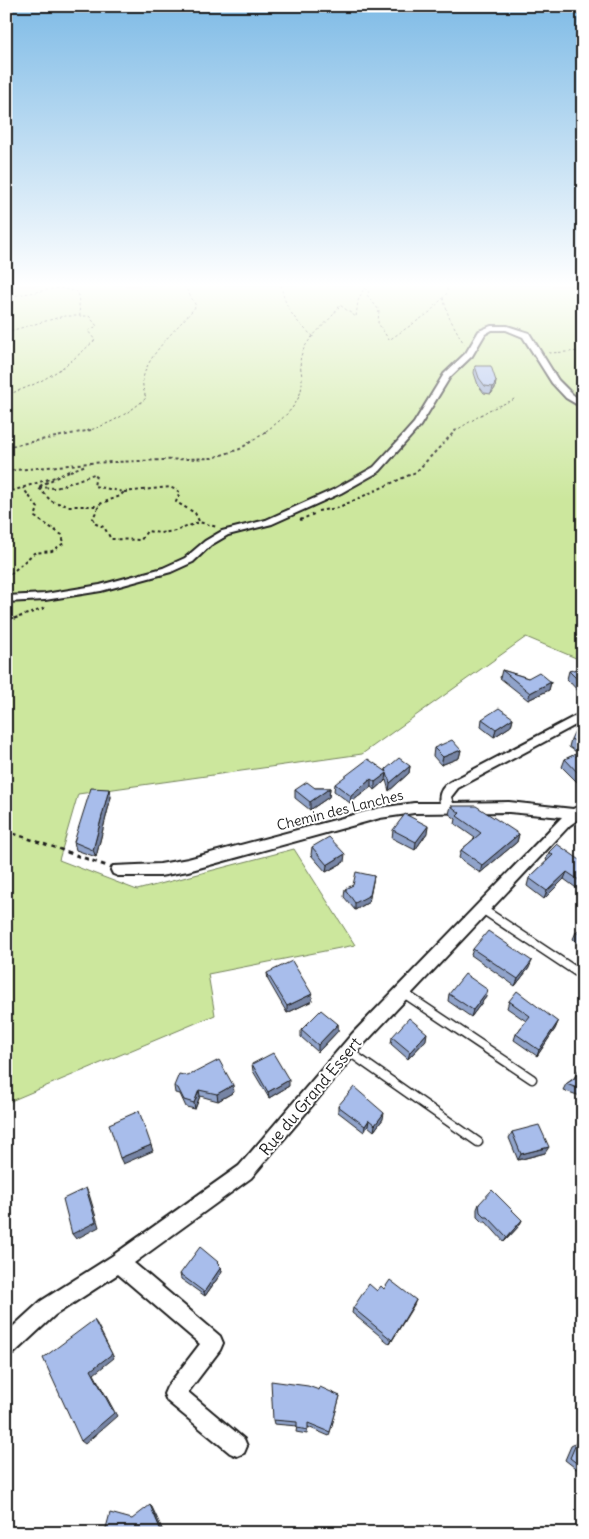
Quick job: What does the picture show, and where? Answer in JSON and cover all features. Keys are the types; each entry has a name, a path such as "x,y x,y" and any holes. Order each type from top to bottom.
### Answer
{"street":[{"path":"6,599 51,596 101,588 167,570 189,560 208,543 225,533 269,522 338,492 377,469 417,424 447,376 466,357"},
{"path":"540,357 555,381 569,396 583,406"},
{"path":"448,807 445,797 448,790 454,785 583,716"},
{"name":"Chemin des Lanches","path":"118,870 160,870 188,865 380,813 414,808 509,808 578,812"},
{"name":"Rue du Grand Essert","path":"6,1347 48,1308 119,1263 245,1172 348,1051 402,992 480,908 578,812"},
{"path":"119,1263 213,1343 174,1394 237,1446"}],"lane":[{"path":"480,908 583,976"},
{"path":"402,992 532,1079"},
{"path":"348,1051 478,1142"}],"path":[{"path":"6,395 34,386 77,357"},
{"path":"6,447 86,433 133,412 146,398 143,387 144,376 156,357"},
{"path":"6,471 89,464 212,458 240,450 282,420 296,402 302,380 299,368 301,357"},
{"path":"6,492 23,488 89,464"},
{"path":"38,487 70,471"},
{"path":"38,487 56,488 94,474 96,475 94,486 101,486 112,491 124,492 170,487 180,492 176,502 195,513 199,522"},
{"path":"38,487 51,501 68,506 99,506 124,492"},
{"path":"6,578 34,553 52,551 64,544 62,535 35,517 38,508 23,488"},
{"path":"99,506 93,518 96,524 104,527 111,539 141,540 147,531 160,533 176,531 199,522 219,528 225,533"},
{"path":"6,621 50,606 51,596"},
{"path":"6,831 118,870"}],"green space":[{"path":"6,357 583,357 583,661 526,637 362,754 78,794 59,860 137,890 294,849 355,945 208,974 215,1015 6,1103"}],"building":[{"path":"475,366 491,366 496,381 493,387 485,386 479,378"},
{"path":"583,669 582,684 569,671"},
{"path":"502,670 528,678 539,672 551,682 530,693"},
{"path":"499,708 513,718 496,729 482,719"},
{"path":"581,718 583,720 583,740 581,744 571,739"},
{"path":"452,740 461,750 443,757 434,748"},
{"path":"580,752 583,755 583,773 579,774 565,759"},
{"path":"399,758 410,766 390,783 387,773 375,782 371,779 351,796 335,784 368,759 387,772 386,769"},
{"path":"307,782 315,788 330,788 310,802 295,790"},
{"path":"91,788 109,789 93,850 74,842"},
{"path":"451,806 476,806 519,834 482,865 461,850 481,833 457,816 460,813"},
{"path":"405,814 428,826 416,842 393,830"},
{"path":"329,837 345,854 327,865 312,847"},
{"path":"557,844 583,862 583,881 567,872 547,891 529,878 553,855 549,852"},
{"path":"356,872 374,876 370,895 355,903 345,889 353,885"},
{"path":"583,925 583,937 576,932"},
{"path":"488,931 532,961 518,979 473,949"},
{"path":"292,961 312,994 287,1006 267,973"},
{"path":"465,974 488,990 473,1010 449,994"},
{"path":"517,991 558,1022 539,1050 516,1034 530,1016 509,1001"},
{"path":"321,1010 338,1024 318,1045 301,1030"},
{"path":"409,1018 427,1033 410,1052 392,1037"},
{"path":"273,1053 289,1080 268,1092 252,1064"},
{"path":"219,1060 233,1085 217,1094 199,1090 194,1103 184,1100 178,1088 174,1086 179,1074 188,1076"},
{"path":"579,1069 583,1070 583,1090 566,1084 575,1078"},
{"path":"354,1087 384,1113 375,1125 369,1120 365,1126 338,1106"},
{"path":"139,1111 151,1145 120,1158 109,1124"},
{"path":"539,1125 549,1147 521,1154 512,1132"},
{"path":"86,1188 96,1222 72,1234 63,1199"},
{"path":"492,1190 522,1220 507,1237 488,1217 485,1217 480,1212 479,1204"},
{"path":"200,1247 218,1262 221,1267 204,1292 180,1274"},
{"path":"390,1280 416,1300 392,1340 353,1308 369,1284 377,1291 381,1286 384,1289"},
{"path":"94,1320 112,1354 91,1370 114,1413 81,1441 43,1358"},
{"path":"271,1381 308,1386 319,1390 320,1387 340,1396 330,1432 308,1423 308,1430 297,1428 297,1422 273,1420"},
{"path":"583,1434 583,1468 570,1458"},
{"path":"150,1505 162,1533 101,1533 106,1528 110,1513 132,1519"}]}
